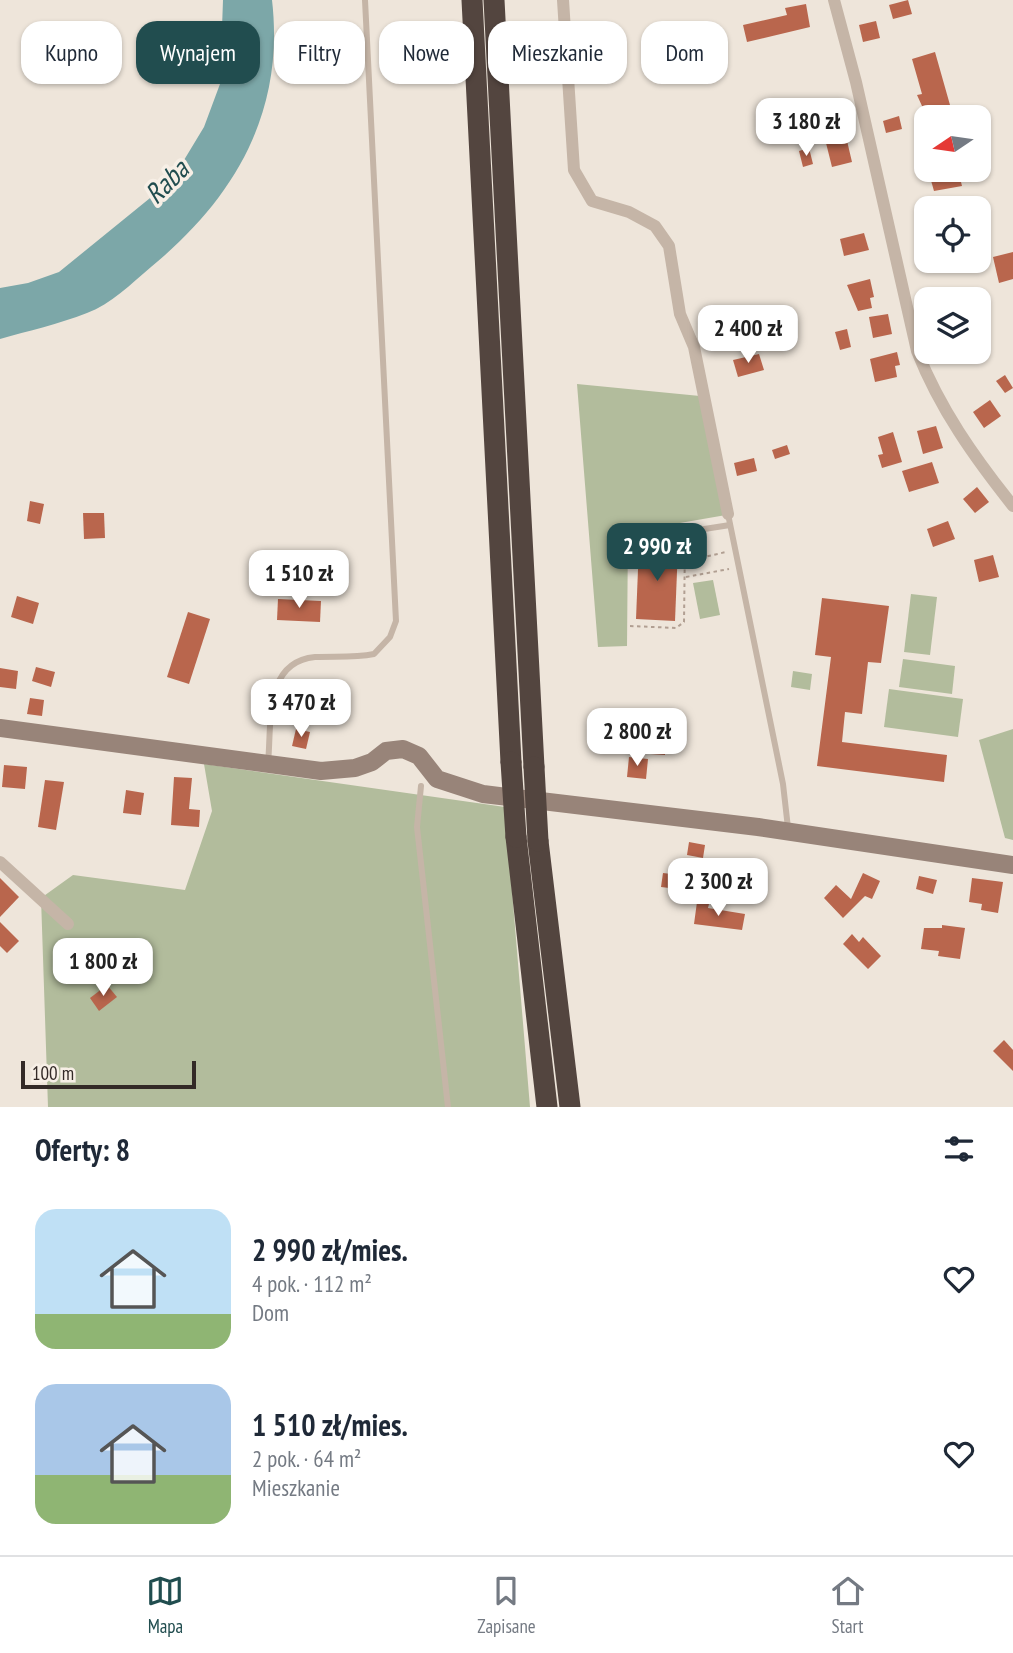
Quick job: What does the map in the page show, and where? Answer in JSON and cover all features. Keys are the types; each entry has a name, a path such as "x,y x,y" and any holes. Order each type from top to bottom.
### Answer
{"highway":[{"path":"472,0 516,837 547,1107"},
{"path":"494,0 538,841 570,1107"}],"main road":[{"path":"0,728 321,771 355,768 372,762 386,751 403,749 419,755 437,779 483,794 788,832 1013,865"}],"street":[{"path":"563,0 574,170 592,201 629,212 655,226 669,246 680,314 694,347 729,519"},
{"path":"834,0 856,82 917,351 930,384 960,438 1013,506"},
{"path":"0,862 68,924"}],"lane":[{"path":"268,764 273,698 277,680 289,664 313,657 374,654 390,637 396,621 365,0"},
{"path":"653,537 684,532 729,519 783,784 788,832"},
{"path":"421,786 417,827 448,1107"}],"path":[{"path":"630,626 676,628 684,622 684,532"},
{"path":"686,561 735,551"},
{"path":"685,578 738,567"}],"green space":[{"path":"577,384 700,396 726,515 628,532 627,646 598,647"},
{"path":"713,580 720,615 700,619 693,583"},
{"path":"911,594 937,597 930,655 904,652"},
{"path":"903,659 955,666 952,694 899,687"},
{"path":"793,671 812,674 810,690 791,687"},
{"path":"889,689 963,699 958,737 884,727"},
{"path":"1013,729 1013,840 1005,838 979,740"},
{"path":"204,764 505,807 530,1107 48,1107 41,898 73,875 185,890 212,811"}],"water":[{"path":"223,0 272,0 274,41 262,116 248,150 230,182 181,240 113,299 76,317 0,339 0,288 28,283 59,272 155,194 178,170 204,127 220,84 260,84 260,21 222,21"}],"building":[{"path":"908,0 912,14 893,19 889,5"},
{"path":"806,4 810,27 747,42 743,25 787,15 785,8"},
{"path":"876,21 880,38 863,42 859,25"},
{"path":"935,52 950,105 922,105 917,95 922,94 912,59"},
{"path":"780,100 782,106 786,105 791,124 767,132 759,107"},
{"path":"845,106 850,127 844,128 852,162 832,167 823,131 798,138 793,119"},
{"path":"899,116 902,129 886,133 883,121"},
{"path":"809,148 813,164 803,167 799,151"},
{"path":"931,182 961,182 962,186 934,191"},
{"path":"864,233 869,250 844,256 840,239"},
{"path":"1013,252 1013,279 999,283 993,257"},
{"path":"870,279 874,297 870,298 872,308 858,311 847,285"},
{"path":"888,314 892,334 873,338 869,317"},
{"path":"847,329 851,347 840,350 835,332"},
{"path":"897,352 900,365 895,366 897,377 875,382 870,359"},
{"path":"759,354 764,370 738,377 733,360"},
{"path":"1005,375 1013,388 1005,393 996,381"},
{"path":"990,400 1001,416 984,428 973,412"},
{"path":"936,426 943,448 923,454 917,431"},
{"path":"893,432 902,462 882,468 878,455 883,454 878,437"},
{"path":"787,445 790,454 775,459 772,450"},
{"path":"754,458 757,471 737,476 734,463"},
{"path":"932,462 939,483 909,492 902,471"},
{"path":"977,487 989,502 975,513 963,499"},
{"path":"30,501 44,504 40,524 27,521"},
{"path":"83,513 104,513 105,538 84,539"},
{"path":"948,521 955,539 933,547 927,529"},
{"path":"639,545 678,547 675,621 636,619"},
{"path":"993,555 999,577 979,582 974,560"},
{"path":"17,596 39,603 33,624 11,617"},
{"path":"822,598 889,606 881,663 868,662 862,714 845,712 842,742 947,755 944,782 817,766 831,657 815,655"},
{"path":"278,599 321,601 320,622 277,620"},
{"path":"188,612 210,619 189,684 167,677"},
{"path":"36,667 55,672 51,687 32,681"},
{"path":"0,668 18,671 16,689 0,687"},
{"path":"30,698 44,700 42,716 27,714"},
{"path":"315,702 334,702 334,721 315,721"},
{"path":"296,729 310,732 306,749 292,746"},
{"path":"650,734 665,734 665,755 650,754"},
{"path":"629,757 648,759 646,779 627,777"},
{"path":"4,765 27,767 25,789 2,787"},
{"path":"174,777 192,778 189,809 200,810 199,827 171,825"},
{"path":"45,780 64,782 56,830 38,827"},
{"path":"126,790 144,793 141,815 123,813"},
{"path":"689,842 705,845 703,858 687,855"},
{"path":"663,873 696,877 694,891 661,887"},
{"path":"863,873 880,881 872,899 865,896 843,918 824,898 836,885 851,899"},
{"path":"919,876 937,880 933,894 916,889"},
{"path":"0,878 19,897 0,917"},
{"path":"972,878 1003,882 998,913 981,910 982,904 969,902"},
{"path":"697,902 709,904 708,908 745,914 742,930 694,924"},
{"path":"0,922 19,941 7,953 0,946"},
{"path":"942,925 965,928 960,959 938,956 939,951 921,949 924,928 942,928"},
{"path":"852,934 859,942 863,937 881,956 868,969 843,944"},
{"path":"107,985 117,997 99,1011 90,998"},
{"path":"1004,1040 1013,1050 1013,1071 993,1051"}],"water label":[{"name":"Raba","path":"166,181"}]}
